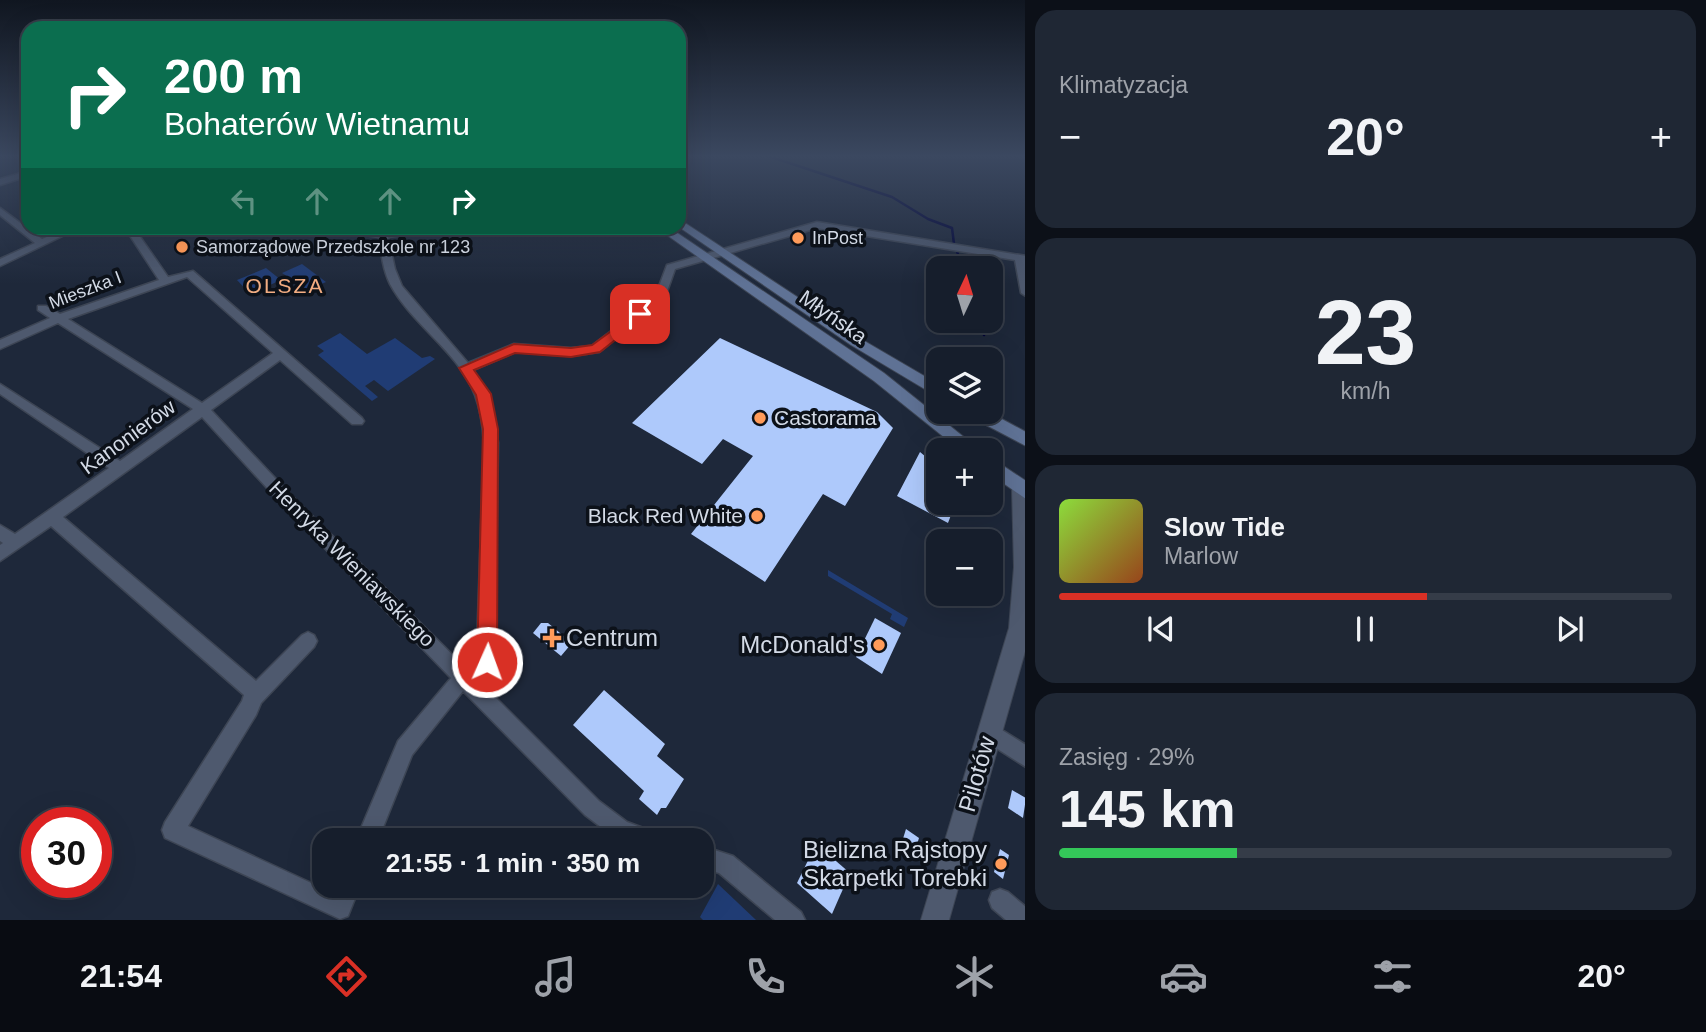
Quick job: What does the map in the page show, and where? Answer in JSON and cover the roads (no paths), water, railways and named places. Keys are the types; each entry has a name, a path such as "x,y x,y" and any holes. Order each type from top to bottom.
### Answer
{"main road":[{"name":"Młyńska","path":"686,227 926,383"},
{"name":"Młyńska","path":"673,235 878,377 957,438"},
{"path":"997,424 1025,440"},
{"path":"1003,472 1024,485"}],"street":[{"path":"1,214 21,228"},
{"path":"466,368 514,348 571,352 595,349 660,298 671,267 817,225 1023,258 1025,293"},
{"path":"30,235 41,243"},
{"path":"0,263 59,235"},
{"path":"135,235 164,279"},
{"path":"383,235 395,285 466,368 484,394 491,429 485,700"},
{"name":"Mieszka I","path":"0,345 60,318 185,272 193,275 280,354"},
{"name":"Henryka Wieniawskiego","path":"42,308 202,409 485,700 601,816 617,828"},
{"path":"280,354 357,421"},
{"name":"Kanonierów","path":"0,554 280,354"},
{"path":"0,388 120,468"},
{"name":"Pilotów","path":"935,920 989,732 1023,627 1024,485"},
{"path":"52,517 248,684 254,696"},
{"path":"0,532 15,543"},
{"path":"307,641 254,696 173,830 312,895"},
{"path":"372,828 405,748 418,728 463,677"},
{"path":"989,732 1025,757"},
{"path":"714,861 725,864 793,920"},
{"path":"319,898 340,908 344,898"},
{"path":"1000,900 1023,920"}],"waterway":[{"path":"894,198 928,219 952,228 954,244"},
{"path":"957,251 958,256"}],"place":[{"name":"InPost","path":"798,238"},
{"name":"Samorządowe Przedszkole nr 123","path":"182,247"},
{"name":"Castorama","path":"760,418"},
{"name":"Black Red White","path":"757,516"},
{"name":"Centrum","path":"552,638"},
{"name":"McDonald's","path":"879,645"},
{"name":"Bielizna Rajstopy Skarpetki Torebki","path":"1001,864"}],"district":[{"name":"OLSZA","path":"285,286"}]}
